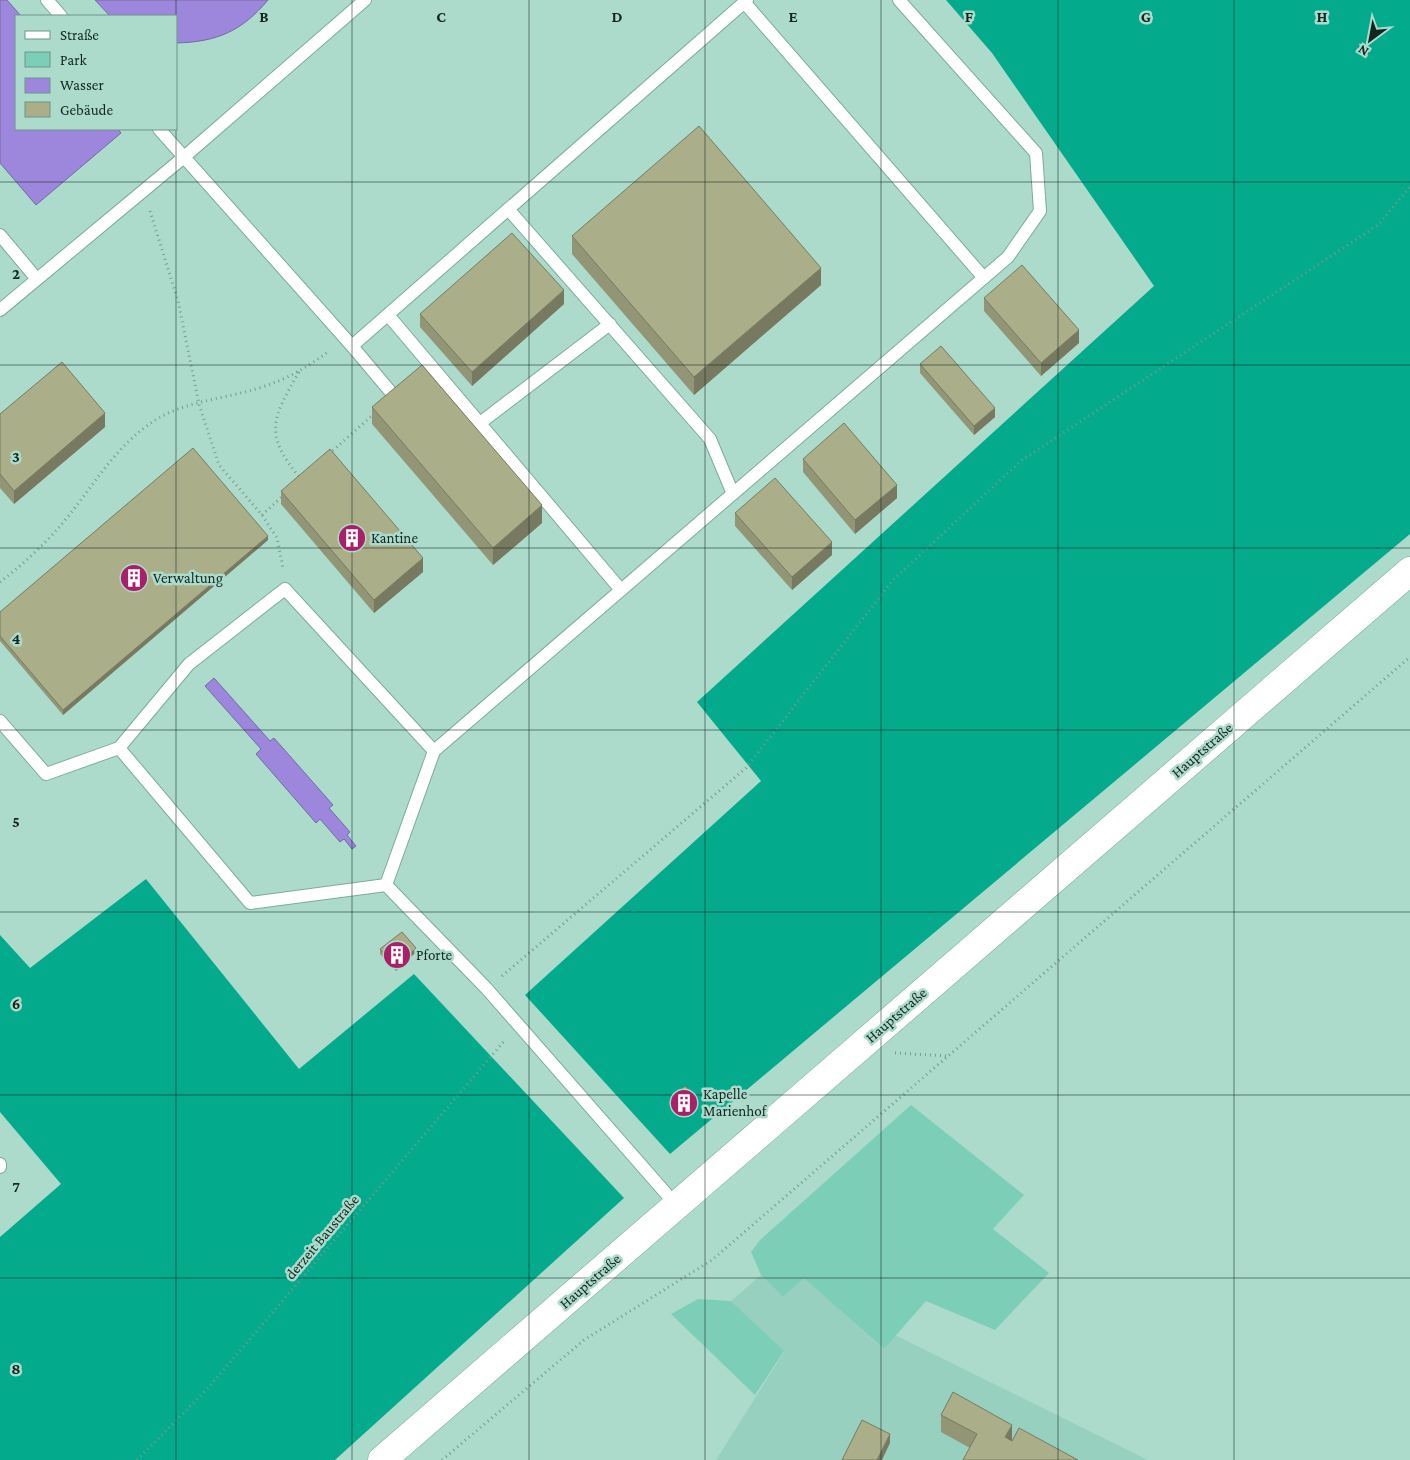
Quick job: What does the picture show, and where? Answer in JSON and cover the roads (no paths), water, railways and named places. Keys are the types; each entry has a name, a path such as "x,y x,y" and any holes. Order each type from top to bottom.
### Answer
{"main road":[{"name":"Hauptstraße","path":"382,1460 1410,571"}],"lane":[{"path":"47,0 60,15"},
{"path":"0,310 36,278 184,158 365,0"},
{"path":"386,885 434,751 1008,258 1040,211 1036,153 899,0"},
{"path":"348,342 388,315 745,1 984,278"},
{"path":"160,130 389,390"},
{"path":"508,209 710,439 733,494"},
{"path":"0,235 36,278"},
{"path":"388,315 621,590"},
{"path":"480,423 610,324"},
{"path":"0,721 46,774 118,748 189,664 285,589 434,751"},
{"path":"118,748 250,903 386,885"},
{"path":"386,885 487,989 677,1206"}],"water":[{"path":"0,0 7,0 20,15 15,15 15,130 119,130 121,133 36,205 0,163"},
{"path":"95,0 268,0 248,20 228,33 191,42 178,43 178,15 109,15"},
{"path":"214,678 270,741 274,738 333,805 329,808 350,832 347,835 356,846 352,849 344,839 340,842 320,819 316,823 256,754 261,749 205,686"}],"place":[{"name":"Kantine","path":"352,538"},
{"name":"Verwaltung","path":"134,578"},
{"name":"Pforte","path":"397,955"},
{"name":"Kapelle Marienhof","path":"684,1103"}]}
